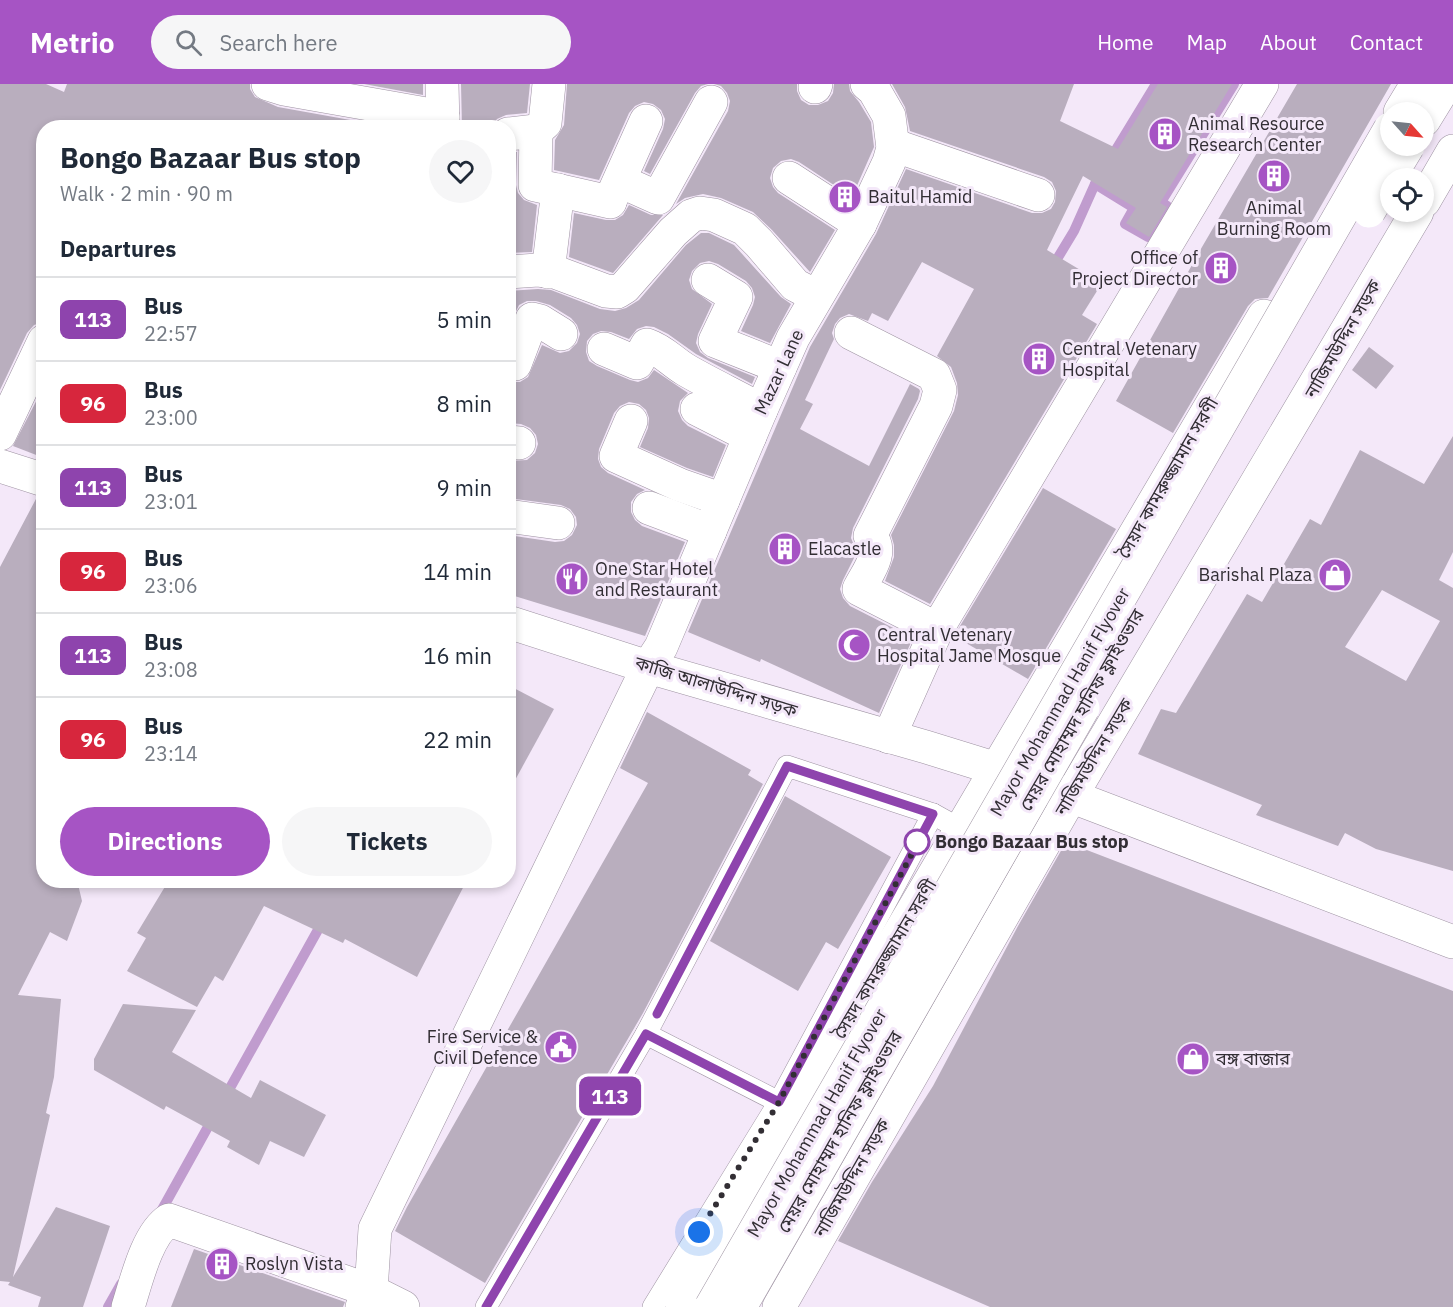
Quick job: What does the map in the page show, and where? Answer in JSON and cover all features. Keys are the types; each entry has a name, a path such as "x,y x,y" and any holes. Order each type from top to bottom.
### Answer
{"main road":[{"path":"268,84 434,120"},
{"path":"442,84 443,120"},
{"path":"549,84 545,123 522,133 535,185 612,200 658,198 711,102"},
{"path":"889,737 937,629 1262,84"},
{"name":"সৈয়দ কামরুজ্জামান সরণী","path":"682,1307 787,1107 962,830 1400,84"},
{"path":"1406,102 1417,84"},
{"path":"1434,104 1446,84"},
{"name":"Mazar Lane","path":"367,1299 375,1228 648,667 661,647 793,338 860,224 884,176 893,145 889,116 880,90"},
{"path":"612,200 646,121"},
{"path":"893,145 1038,195"},
{"name":"Mayor Mohammad Hanif Flyover","path":"711,1307 1380,146"},
{"path":"1434,184 1453,151"},
{"name":"মেয়র মোহাম্মদ হানিফ ফ্লাইওভার","path":"740,1307 1355,234 1402,156"},
{"path":"789,178 860,224"},
{"path":"548,272 558,190"},
{"path":"516,271 538,270 555,273 606,291 617,292 625,287 682,223 700,213 714,215 745,229 795,285 816,296"},
{"name":"নাজিমউদ্দিন সড়ক","path":"779,1307 1071,796 1412,222"},
{"path":"708,280 736,297 715,341 780,367"},
{"path":"516,361 532,319 540,321 561,334"},
{"path":"851,333 934,375 940,390 936,406 870,536 875,541 876,554 859,589 937,629"},
{"path":"604,349 637,363 647,345 654,347 667,354 755,423"},
{"path":"0,434 36,358"},
{"path":"697,409 755,423"},
{"path":"631,421 616,456 680,485 723,500"},
{"path":"0,466 36,477"},
{"path":"649,508 710,531"},
{"path":"516,517 558,523"},
{"name":"কাজি আলাউদ্দিন সড়ক","path":"516,625 648,667 997,769 1453,942"},
{"path":"128,1307 148,1248 163,1223 169,1220 367,1299 404,1307"}],"lane":[{"path":"486,1307 646,1034 787,766 933,814 962,830"},
{"path":"653,1307 787,1107 933,814"},
{"path":"646,1034 787,1107"}],"building":[{"path":"0,84 46,84 64,92 67,84 250,84 255,97 278,107 350,120 36,120 36,324 27,333 0,390"},
{"path":"364,84 423,84 423,95"},
{"path":"461,84 530,84 527,113 506,115 496,120 462,120"},
{"path":"567,84 708,84 701,86 695,93 650,174 644,171 663,129 665,119 661,110 653,104 644,102 635,106 629,113 599,180 554,170 555,140 564,125"},
{"path":"714,84 797,84 801,100 809,105 818,105 828,101 833,93 834,84 849,84 850,91 871,122 874,147 852,197 791,159 781,161 773,168 770,178 778,193 835,230 810,272 753,212 721,198 703,194 685,198 676,204 728,111 730,101 727,93 721,86"},
{"path":"892,84 1074,84 1060,121 1118,149 1158,84 1232,84 1160,203 1167,207 1149,237 1126,223 1136,208 1083,176 1047,250 1102,283 1082,315 1097,324 930,604 885,581 894,557 891,535 954,411 958,395 957,383 951,367 937,356 974,289 922,262 888,321 872,313 868,321 849,314 840,318 835,324 832,333 834,339 805,400 813,404 800,429 869,466 910,384 920,391 853,528 851,538 857,552 840,589 843,598 850,606 913,638 879,713 761,659 760,662 688,632 810,347 876,234 906,169 1032,213 1042,213 1051,209 1055,202 1056,191 1052,182 1044,177 910,131 905,107"},
{"path":"1297,84 1391,84 1268,298 1255,299 1248,306 1173,433 1116,401"},
{"path":"516,185 518,193 524,200 537,205 532,252 516,253"},
{"path":"629,205 651,215 663,215 613,273 569,257 574,213 615,220 623,215"},
{"path":"701,233 709,233 734,245 781,297 791,304 770,343 741,331 755,297 746,281 709,261 700,263 692,271 689,280 692,289 712,304 698,334 696,343 700,352 708,358 755,377 752,384 696,354 654,327 646,326 637,329 629,339 601,331 593,334 587,341 586,352 589,361 597,366 638,382 648,378 654,370 688,393 680,401 678,411 682,420 688,426 726,445 713,477 640,447 648,428 649,418 646,410 639,404 629,402 620,406 614,413 599,449 598,459 601,467 608,473 645,490 637,494 631,502 631,512 635,520 642,526 685,542 645,636 516,596 516,536 555,542 564,541 572,535 577,525 576,517 570,509 561,505 516,499 516,461 527,460 535,453 538,444 536,435 530,428 516,424 516,382 528,377 542,345 560,353 569,351 577,343 580,334 571,318 550,305 527,301 519,305 516,311 516,290 551,290 600,309 615,311 626,308 639,300 686,245"},
{"path":"1369,347 1394,366 1376,389 1352,370"},
{"path":"36,401 36,455 13,446"},
{"path":"1453,436 1453,552 1439,580 1453,588 1453,871 1376,849 1345,833 1338,846 1256,815 1262,805 1138,754 1161,709 1176,713 1247,594 1262,602 1310,519 1321,525 1360,450 1424,484","holes":["1382,590 1440,621 1406,681 1345,647"]},
{"path":"1043,488 1116,529 1028,679 954,636"},
{"path":"36,499 36,888 79,888 82,901 67,941 50,932 18,995 61,999 54,1077 46,1113 50,1115 13,1277 56,1207 110,1226 83,1307 38,1307 41,1297 8,1285 10,1282 0,1281 0,567"},
{"path":"516,689 554,709 516,778"},
{"name":"Fire Service & Civil Defence","path":"647,712 751,770 748,775 763,784 643,1013 485,1283 395,1231 648,783 620,768"},
{"path":"785,796 891,857 838,949 826,942 798,991 710,941"},
{"name":"বঙ্গ বাজার","path":"1066,842 1453,991 1453,1307 990,1307 838,1241 872,1182 933,1086 1018,926"},
{"path":"164,888 463,888 417,977 345,939 343,943 264,906 223,981 215,976 197,1007 127,971 146,938 137,933"},
{"path":"123,1004 196,1010 172,1052 251,1098 260,1080 326,1115 304,1157 270,1141 259,1165 227,1147 230,1141 166,1106 164,1110 94,1070 94,1059"},
{"name":"Roslyn Vista","path":"194,1249 345,1302 343,1307 171,1307"}],"waterway":[{"path":"1051,269 1074,231 1095,184 1156,84"},
{"path":"1095,184 1134,208 1125,224 1148,237 1167,206 1161,202 1234,84"},
{"path":"225,1097 324,919"},
{"path":"159,1215 214,1116"},
{"path":"108,1307 121,1284"}],"bus line":[{"name":"113","path":"486,1307 646,1034 779,1102 933,814 787,766 657,1014"}],"place":[{"name":"Animal Resource Research Center","path":"1165,134"},
{"name":"Animal Burning Room","path":"1274,176"},
{"name":"Baitul Hamid","path":"845,197"},
{"name":"Office of Project Director","path":"1221,268"},
{"name":"Central Vetenary Hospital","path":"1039,359"},
{"name":"Elacastle","path":"785,549"},
{"name":"Barishal Plaza","path":"1335,575"},
{"name":"One Star Hotel and Restaurant","path":"572,579"},
{"name":"Central Vetenary Hospital Jame Mosque","path":"854,645"},
{"name":"Bongo Bazaar Bus stop","path":"917,842"},
{"name":"Fire Service & Civil Defence","path":"561,1047"},
{"name":"বঙ্গ বাজার","path":"1193,1059"},
{"name":"Roslyn Vista","path":"222,1264"}],"route":[{"path":"699,1232 779,1102 922,835 917,842"}]}
